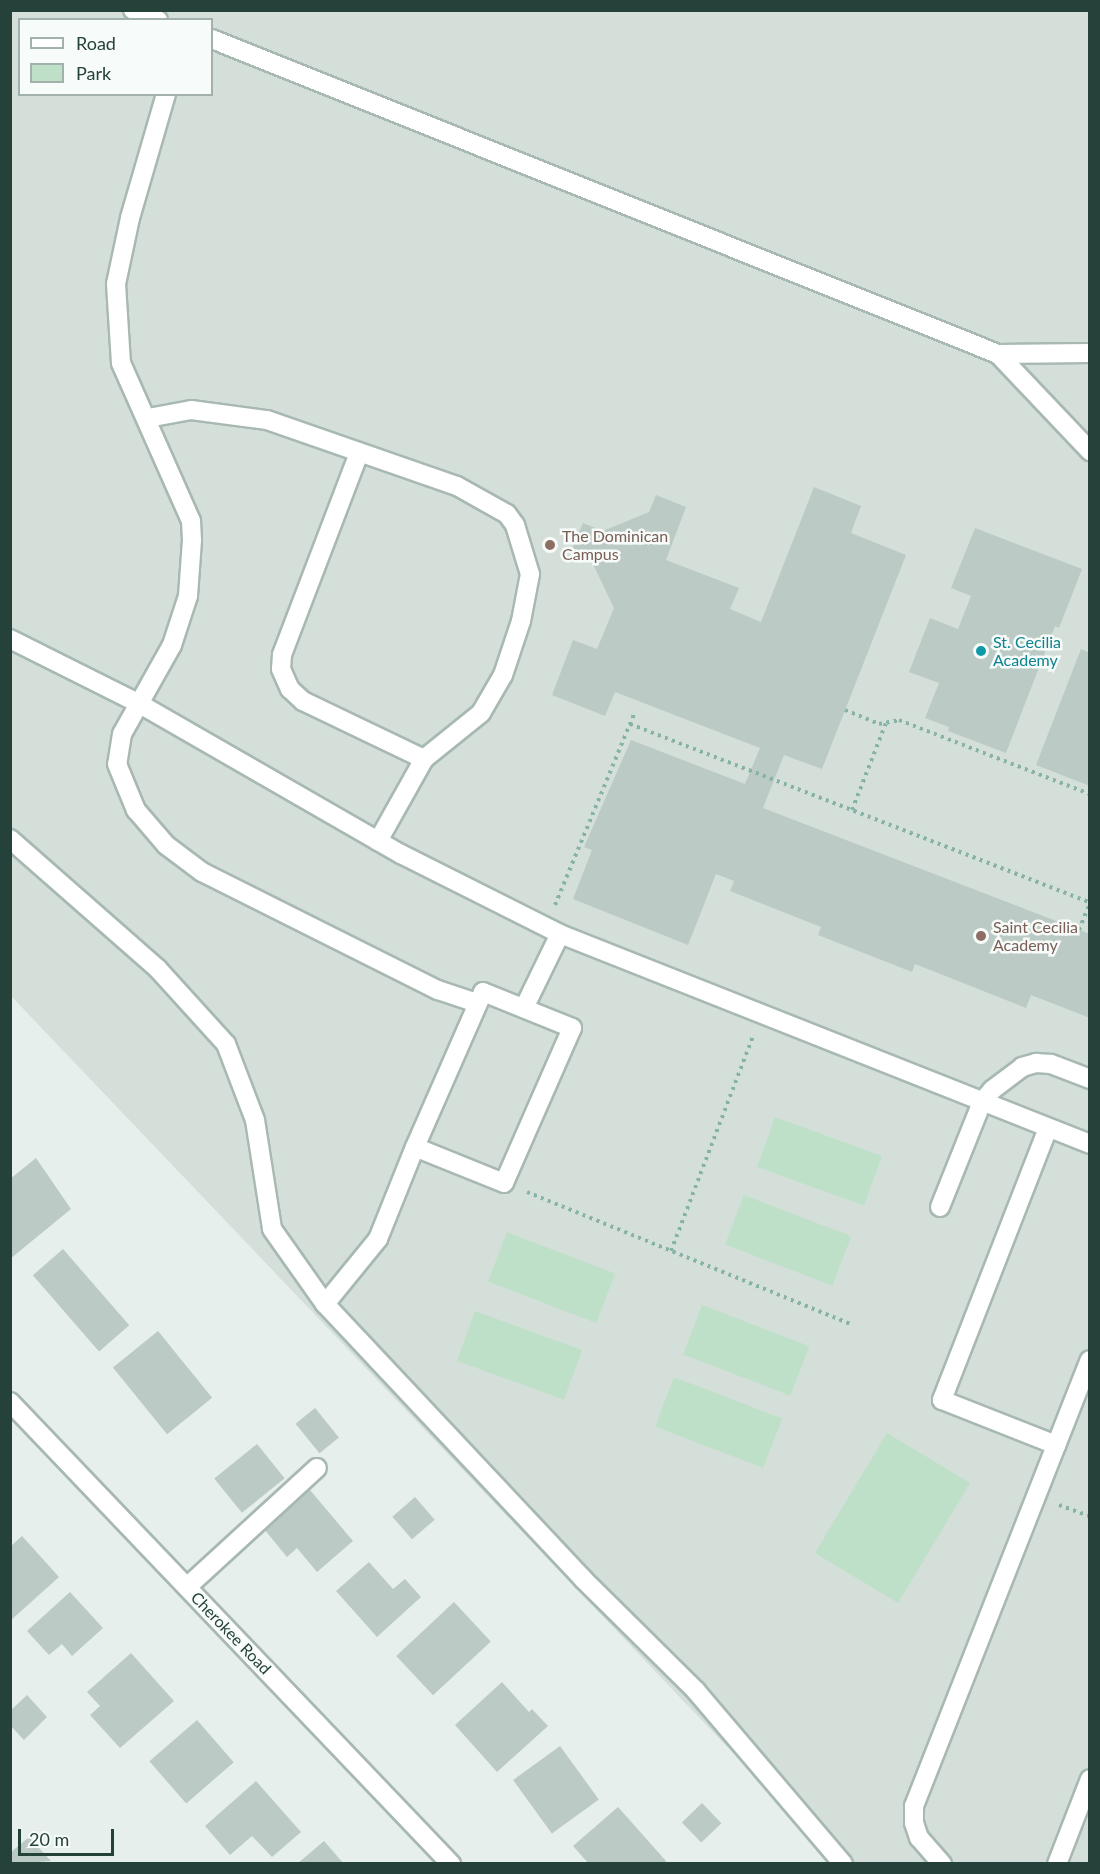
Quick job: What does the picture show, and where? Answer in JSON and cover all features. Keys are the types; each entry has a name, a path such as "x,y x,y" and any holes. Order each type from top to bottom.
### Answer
{"street":[{"path":"133,10 153,18"},
{"path":"213,39 998,354 1089,353"},
{"path":"165,96 130,218 116,284 121,363 148,418 191,521 188,596 172,645 122,734 117,764 136,810 166,845 202,872 438,990 477,1003"},
{"path":"998,354 1089,451"},
{"path":"148,418 191,410 267,420 470,492 507,514 515,525 528,559 528,589 521,621 492,698 467,727 424,759 378,841"},
{"path":"359,453 282,655 281,669 290,689 303,701 424,759"},
{"path":"10,639 138,704 378,841 553,930 1089,1144"},
{"path":"10,839 157,968 226,1044 255,1120 272,1229 325,1304 583,1579 696,1691 843,1863"},
{"path":"524,1008 553,930"},
{"path":"325,1304 378,1239 415,1147 483,992 572,1028 504,1183 415,1147"},
{"path":"940,1207 982,1102 1007,1077 1036,1063 1051,1064 1089,1079"},
{"path":"1048,1128 942,1400 1056,1445"},
{"path":"942,1863 919,1838 914,1823 914,1806 1089,1360"},
{"name":"Cherokee Road","path":"10,1402 451,1863"},
{"path":"188,1587 317,1468"},
{"path":"1057,1863 1089,1779"}],"path":[{"path":"845,710 879,724 899,720 1089,794"},
{"path":"553,930 634,714"},
{"path":"852,810 886,723"},
{"path":"630,724 1089,902 1079,930"},
{"path":"671,1251 761,1014"},
{"path":"504,1183 850,1324"}],"shaded area":[{"name":"The Dominican Campus","path":"11,11 1089,11 1089,1863 838,1863 11,996"}],"green space":[{"path":"775,1117 882,1156 864,1206 757,1167"},
{"path":"744,1195 851,1236 832,1286 725,1244"},
{"path":"507,1232 615,1274 596,1323 488,1281"},
{"path":"702,1305 809,1346 790,1396 683,1354"},
{"path":"475,1311 582,1350 564,1400 457,1361"},
{"path":"674,1377 782,1419 763,1468 655,1426"},
{"path":"887,1433 970,1483 898,1603 815,1553"}],"building":[{"path":"814,487 861,506 851,533 906,555 822,769 784,755 763,808 1090,934 1090,1018 1031,995 1026,1008 915,964 912,972 818,935 821,927 730,891 734,881 716,874 688,945 573,899 592,850 584,847 631,740 745,784 760,748 615,692 605,716 552,695 573,640 597,649 614,608 591,560 571,552 583,523 603,531 649,512 656,495 686,507 666,560 739,588 730,609 761,622"},
{"name":"St. Cecilia Academy","path":"975,528 1082,569 1059,628 1055,626 1006,753 948,731 949,727 925,718 939,683 909,672 930,618 958,629 971,596 951,588"},
{"path":"1081,649 1090,653 1090,786 1036,765"},
{"path":"36,1158 71,1209 10,1259 10,1179"},
{"path":"63,1249 129,1325 99,1351 33,1275"},
{"path":"158,1331 212,1398 167,1434 113,1368"},
{"path":"315,1408 339,1438 319,1453 296,1424"},
{"path":"257,1444 285,1478 242,1513 214,1479"},
{"path":"310,1490 353,1541 317,1572 297,1548 287,1557 264,1529"},
{"path":"415,1497 435,1520 412,1539 392,1517"},
{"path":"22,1536 59,1577 10,1621 10,1547"},
{"path":"369,1562 393,1589 405,1579 421,1597 377,1637 336,1591"},
{"path":"70,1592 103,1628 72,1656 62,1644 49,1655 27,1631"},
{"path":"454,1602 491,1641 433,1695 396,1656"},
{"path":"131,1653 174,1701 120,1748 90,1715 100,1706 87,1692"},
{"path":"502,1682 529,1712 532,1709 548,1726 497,1772 455,1725"},
{"path":"27,1695 47,1717 24,1740 10,1725 10,1711"},
{"path":"197,1720 234,1762 186,1804 149,1761"},
{"path":"560,1746 599,1799 552,1833 513,1780"},
{"path":"256,1781 301,1832 272,1857 252,1836 230,1855 205,1826"},
{"path":"702,1803 721,1823 701,1843 682,1822"},
{"path":"618,1807 666,1861 663,1864 589,1864 573,1846"},
{"path":"29,1837 51,1861 10,1864 10,1853"},
{"path":"324,1841 344,1864 297,1864"}],"place":[{"name":"The Dominican Campus","path":"550,545"},
{"name":"St. Cecilia Academy","path":"981,651"},
{"name":"Saint Cecilia Academy","path":"981,936"}]}
